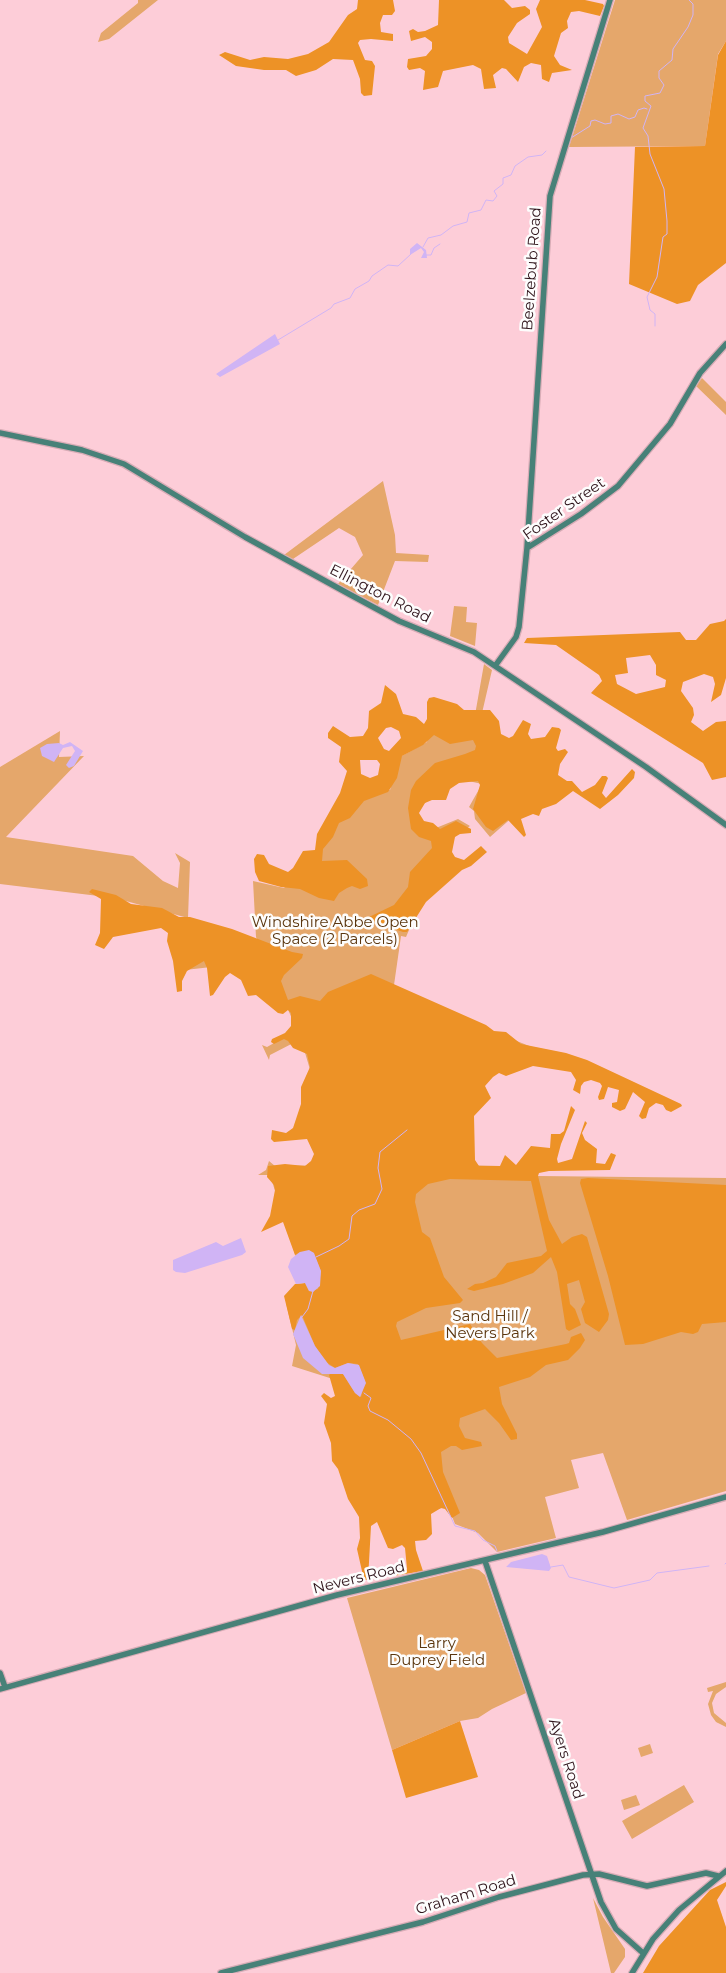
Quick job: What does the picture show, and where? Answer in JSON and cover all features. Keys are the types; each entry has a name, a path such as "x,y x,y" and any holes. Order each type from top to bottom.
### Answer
{"street":[{"name":"Beelzebub Road","path":"527,548 550,196 610,0"},
{"name":"Foster Street","path":"495,666 513,642 519,627 527,548 581,514 618,486 670,424 700,373 726,344"},
{"name":"Ellington Road","path":"0,433 82,450 124,464 267,550 399,620 474,652 654,772 726,825"},
{"name":"Nevers Road","path":"2,1688 337,1595 617,1528 726,1497"},
{"name":"Ayers Road","path":"485,1560 600,1902 612,1923 643,1953"},
{"path":"0,1673 2,1688"},
{"path":"632,1973 643,1953 679,1910 726,1871"},
{"name":"Graham Road","path":"221,1973 423,1922 508,1895 591,1874 599,1874 647,1886 706,1873 718,1876"}],"green space":[{"path":"138,0 158,0 109,39 98,42 101,33 138,3"},
{"path":"615,0 726,0 726,41 718,54 705,146 569,147"},
{"path":"702,378 726,402 726,415 696,386"},
{"path":"383,481 395,535 396,553 429,555 428,562 395,561 378,605 338,584 363,555 355,537 339,528 293,559 284,555"},
{"path":"454,606 467,607 466,622 477,623 475,646 450,636"},
{"name":"Sand Hill / Nevers Park","path":"484,664 492,670 479,726 515,815 490,837 475,819 474,811 469,807 482,784 455,778 414,812 431,830 458,819 470,826 442,845 443,874 415,916 406,937 401,936 393,992 547,1053 465,1054 464,1165 537,1167 538,1176 726,1178 726,1491 627,1520 603,1453 571,1460 579,1488 545,1497 556,1538 497,1552 478,1533 455,1524 448,1506 426,1513 336,1380 292,1366 296,1345 286,1303 307,1292 270,1175 258,1175 266,1170 269,1161 275,1166 338,1165 301,1039 270,1055 269,1060 262,1045 267,1047 297,1030 256,937 253,881 284,888 328,841 344,785 390,790 400,757 427,742 431,711 475,715"},
{"path":"60,731 59,757 84,756 6,837 133,856 163,881 178,888 180,863 175,853 190,862 188,918 115,898 0,884 0,767"},
{"path":"188,918 229,965 185,970"},
{"name":"Larry Duprey Field","path":"471,1568 479,1570 485,1575 526,1693 492,1709 478,1718 460,1721 392,1750 347,1598"},
{"path":"726,1682 726,1687 716,1694 712,1703 714,1713 726,1723 726,1727 716,1722 711,1715 708,1704 713,1691 708,1692 707,1688"},
{"path":"650,1744 653,1753 641,1757 638,1748"},
{"path":"684,1785 694,1802 632,1839 622,1821"},
{"path":"636,1795 640,1805 624,1810 621,1800"},
{"path":"593,1898 603,1917 625,1949 625,1957 614,1973 611,1973"}],"shaded area":[{"path":"358,0 393,0 395,11 392,15 383,15 380,23 381,32 393,34 393,41 371,39 360,40 358,43 365,60 372,61 375,66 372,95 364,96 361,93 360,79 353,60 333,59 316,70 296,76 286,70 264,70 236,66 219,55 225,52 250,60 264,57 288,59 308,54 329,42 348,15 357,9"},
{"path":"439,0 504,0 512,8 525,6 530,10 530,14 517,23 508,37 509,43 527,54 542,27 536,9 540,0 585,0 603,4 604,6 600,16 579,11 571,12 567,21 568,28 561,33 554,56 560,65 572,70 552,73 549,82 542,79 541,65 531,63 524,67 518,82 506,69 502,68 493,75 496,88 484,89 481,69 473,65 443,71 438,87 423,90 425,71 420,68 409,70 407,67 408,59 426,56 432,49 432,42 425,37 411,41 409,31 413,29 418,32 425,31 438,25"},
{"path":"726,41 726,263 698,285 690,301 677,304 629,284 635,147 705,146 718,55"},
{"path":"417,243 426,250 427,258 421,258 424,252 421,248 410,255 410,249"},
{"path":"275,334 280,344 220,377 216,374"},
{"path":"726,619 726,678 721,695 711,702 715,684 713,677 704,674 683,682 681,691 693,708 694,715 691,722 703,731 716,722 726,721 726,777 712,780 703,763 591,693 602,681 599,675 556,645 524,643 527,638 680,632 686,640 696,640 710,624","holes":["650,655 656,665 656,675 666,680 665,687 636,694 617,684 615,675 628,673 626,658"]},
{"path":"385,685 396,694 403,714 416,717 424,724 427,719 427,702 429,698 434,697 457,704 464,710 490,710 499,721 501,734 509,738 513,736 523,720 531,724 528,734 531,739 545,737 552,727 559,728 561,730 556,748 558,751 565,749 568,752 560,764 558,775 567,781 572,781 582,792 595,785 602,776 606,776 608,778 602,793 606,798 632,769 635,772 634,778 618,795 600,809 573,791 556,804 542,809 539,816 533,814 521,819 526,835 524,837 508,820 493,831 486,827 473,809 480,785 478,781 459,783 450,789 446,800 432,800 425,803 419,813 424,821 433,823 440,829 456,821 471,829 471,833 460,834 455,837 452,852 455,857 464,860 481,846 487,852 471,866 462,870 426,902 407,932 403,932 371,921 369,917 394,905 408,887 410,872 432,848 431,841 419,837 411,829 408,808 411,790 416,781 435,763 475,750 476,746 473,740 450,744 434,735 423,745 402,756 397,778 388,792 364,801 350,818 339,823 333,837 323,849 322,861 347,860 367,879 368,886 360,889 352,886 347,888 339,893 334,901 319,898 300,889 281,887 259,881 255,872 254,859 257,854 264,855 269,864 288,872 293,868 303,851 315,850 317,834 340,793 347,771 339,762 341,747 328,738 328,733 333,726 350,737 363,736 368,728 369,711 381,703","holes":["391,727 399,731 401,738 389,751 384,749 378,738 386,728","360,760 377,760 380,764 378,775 370,778 361,774"]},
{"path":"70,742 83,751 74,766 69,768 66,765 75,751 72,746 63,748 54,762 42,756 40,748 47,744 59,743 63,745"},
{"path":"92,889 116,895 131,904 162,908 179,917 190,917 232,929 292,952 303,954 302,958 284,975 281,981 288,1000 300,996 320,1001 328,992 371,974 486,1025 494,1031 506,1032 521,1044 566,1053 587,1060 682,1106 671,1112 666,1110 663,1105 656,1103 649,1108 646,1118 642,1119 639,1116 645,1102 633,1092 625,1109 620,1111 612,1107 612,1103 617,1102 619,1090 608,1087 604,1099 599,1100 598,1097 602,1086 600,1083 591,1080 584,1082 581,1086 580,1094 573,1090 576,1080 571,1072 533,1066 506,1076 499,1073 485,1086 491,1098 474,1116 475,1160 479,1166 500,1166 505,1155 516,1165 531,1146 550,1148 551,1134 560,1134 564,1131 571,1106 575,1110 561,1144 557,1159 558,1163 572,1159 585,1121 587,1123 582,1133 585,1140 597,1149 596,1163 605,1164 611,1153 616,1155 610,1170 549,1171 539,1173 538,1176 549,1220 562,1244 572,1237 582,1234 587,1237 609,1314 608,1320 599,1332 585,1323 581,1309 585,1302 579,1280 567,1284 570,1304 575,1309 581,1325 569,1331 566,1329 557,1272 551,1257 533,1273 503,1284 474,1291 467,1289 475,1284 483,1283 496,1277 507,1263 541,1256 547,1251 531,1181 450,1179 428,1184 416,1194 415,1202 422,1232 430,1238 444,1277 463,1300 460,1303 426,1308 397,1322 396,1326 401,1340 470,1324 482,1343 497,1358 566,1344 569,1343 571,1337 581,1333 585,1340 568,1360 546,1365 530,1377 499,1387 502,1404 517,1434 517,1439 511,1440 499,1423 485,1409 460,1418 459,1426 465,1438 481,1442 482,1446 462,1450 456,1446 451,1446 441,1452 443,1472 460,1513 452,1518 445,1509 441,1508 431,1514 432,1534 426,1540 415,1541 423,1571 393,1576 396,1572 403,1573 407,1569 405,1548 402,1545 393,1549 388,1548 377,1522 371,1526 368,1580 364,1580 357,1549 360,1538 359,1517 348,1499 338,1469 332,1461 331,1443 324,1423 327,1404 321,1396 324,1393 331,1398 335,1396 329,1375 331,1373 343,1374 355,1393 361,1397 365,1381 358,1364 348,1363 335,1368 326,1362 315,1346 302,1315 297,1320 295,1330 292,1329 284,1296 295,1284 305,1283 309,1291 318,1289 321,1271 313,1252 300,1252 295,1255 283,1222 261,1232 270,1216 275,1190 274,1185 267,1177 268,1166 285,1164 305,1166 311,1161 314,1154 307,1139 274,1142 271,1139 272,1130 286,1133 293,1128 301,1104 301,1087 310,1067 307,1054 293,1048 288,1041 284,1039 274,1044 271,1042 272,1039 285,1033 291,1026 291,1013 288,1010 283,1014 278,1013 256,995 248,996 241,980 230,973 225,977 213,995 210,996 207,968 204,961 187,971 182,981 182,991 177,992 173,961 167,941 168,933 161,928 113,937 104,949 95,945 100,933 101,899 89,892"},
{"path":"581,1179 726,1185 726,1322 702,1324 698,1332 693,1334 681,1332 643,1344 625,1345 608,1276 580,1183"},
{"path":"241,1238 246,1252 242,1255 185,1273 173,1270 173,1260 216,1242 223,1246"},
{"path":"309,1250 314,1253 321,1271 320,1286 313,1292 309,1291 305,1283 296,1284 288,1267 291,1259 300,1252"},
{"path":"301,1315 315,1346 329,1365 335,1368 348,1363 359,1365 366,1383 360,1397 355,1393 343,1374 322,1374 303,1358 293,1334"},
{"path":"542,1554 547,1556 551,1568 549,1571 506,1567 511,1562"},
{"path":"460,1721 478,1777 406,1798 392,1750"},
{"path":"726,1882 726,1886 717,1900 726,1927 726,1973 643,1973 659,1946 710,1890"}],"waterway":[{"path":"655,326 655,314 650,310 647,297 657,277 663,237 667,234 667,221 664,189 650,154 648,136 643,128 651,106 645,101 645,96 660,93 664,85 659,78 659,71 672,60 673,49 688,27 693,15 693,4 689,0"},
{"path":"571,138 590,126 591,121 595,120 605,124 611,123 611,116 618,114 629,119 635,117 638,110 647,109"},
{"path":"423,247 428,238 441,235 453,226 467,222 469,213 481,210 486,200 493,201 497,196 494,191 503,184 503,178 511,175 515,166 528,157 542,155 546,151"},
{"path":"425,255 431,255 434,248 440,244"},
{"path":"278,340 331,308 334,304 350,298 355,289 369,281 372,276 388,265 398,266 411,254"},
{"path":"316,1257 349,1239 352,1216 359,1210 375,1204 382,1189 378,1168 380,1152 407,1130"},
{"path":"302,1317 308,1309 313,1291"},
{"path":"364,1393 371,1398 368,1406 370,1411 388,1420 411,1439 421,1453 455,1526 475,1531 483,1540 495,1546 497,1551"},
{"path":"551,1567 563,1565 569,1577 614,1588 650,1580 657,1573 709,1566"}],"park label":[{"name":"Windshire Abbe Open Space (2 Parcels)","path":"335,932"}]}
